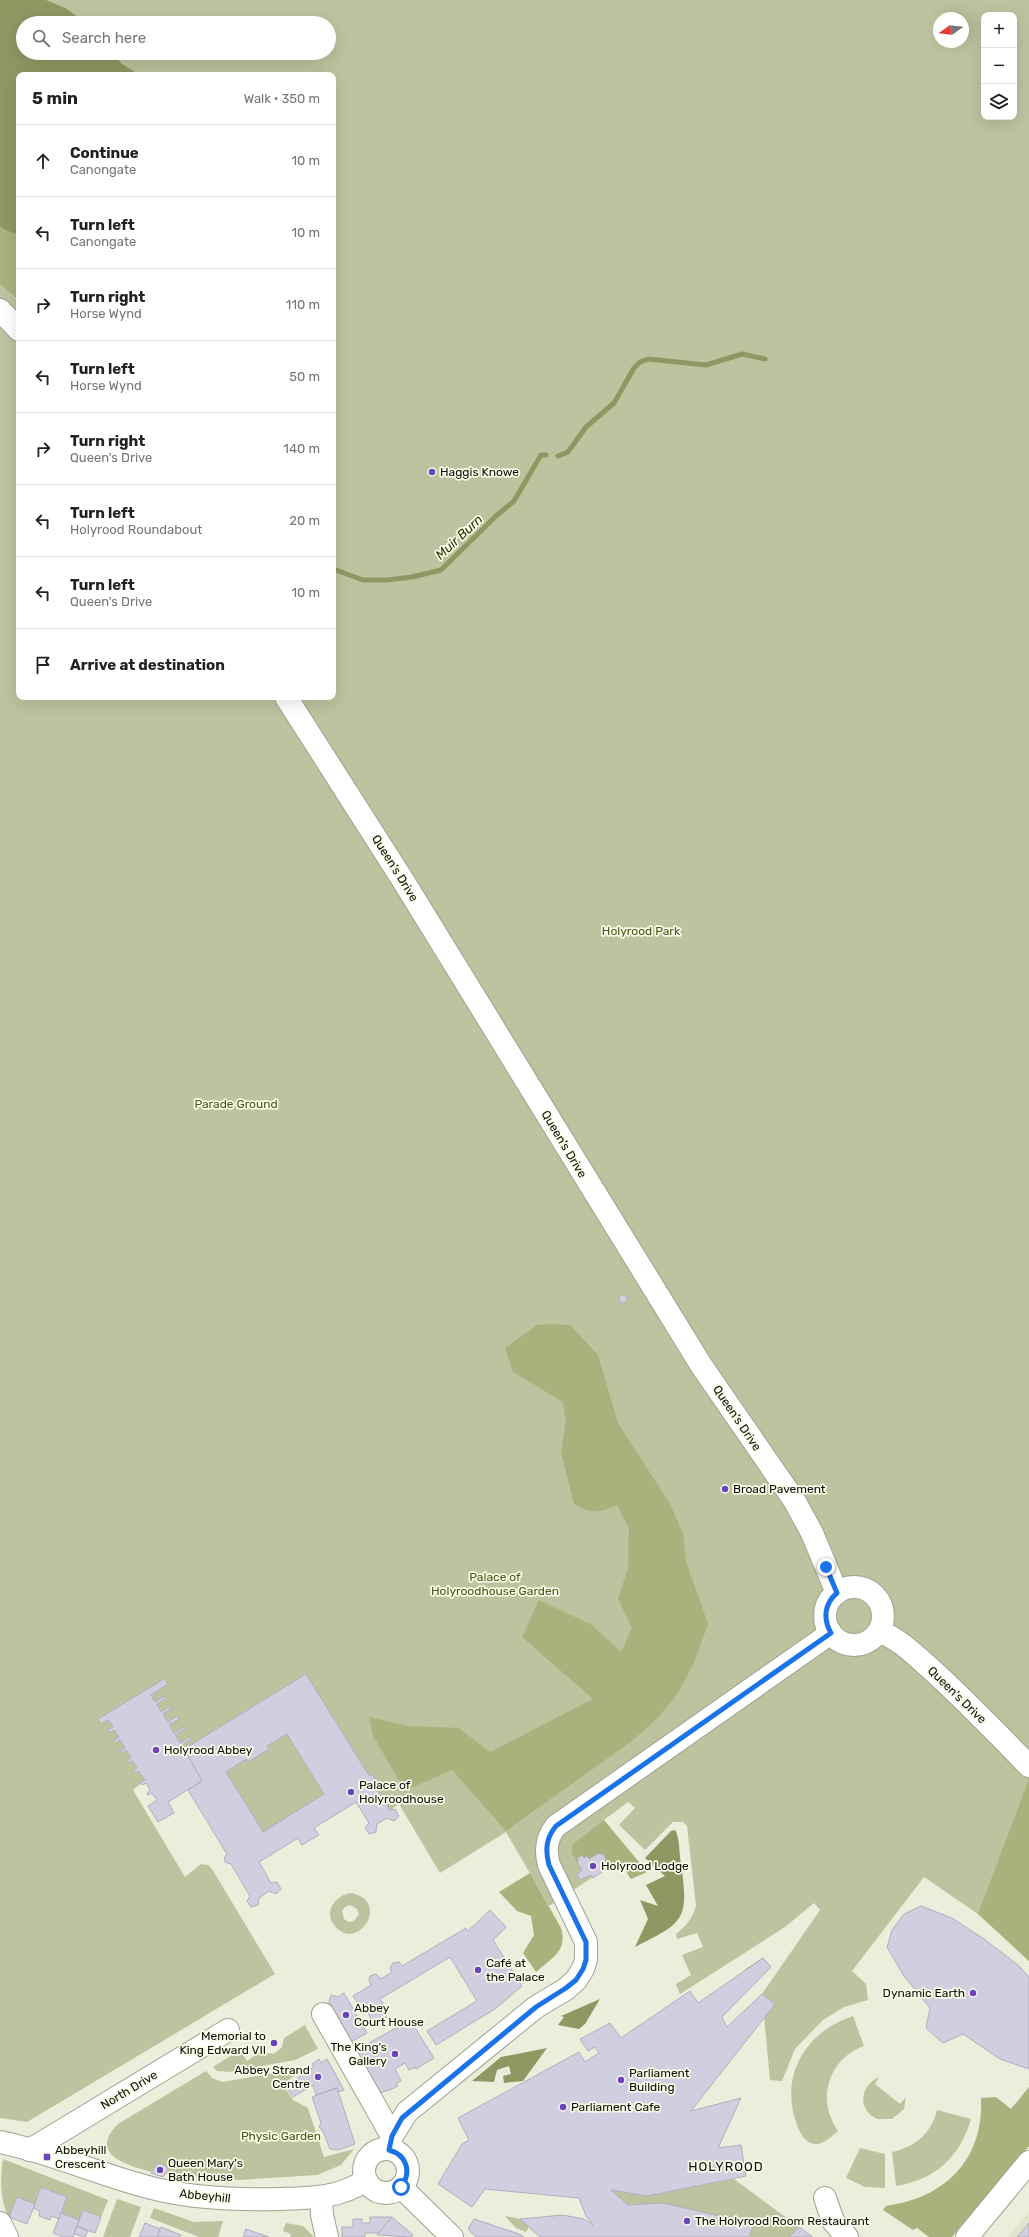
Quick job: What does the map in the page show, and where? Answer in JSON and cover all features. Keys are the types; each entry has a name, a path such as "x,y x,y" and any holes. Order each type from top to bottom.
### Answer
{"street":[{"path":"0,310 16,327"},
{"name":"Queen's Drive","path":"288,700 404,882 701,1365 746,1433 794,1500 812,1533 837,1593"},
{"path":"853,1587 864,1589 874,1595 882,1609 883,1620 879,1631 866,1642 856,1645 844,1643 831,1633 826,1623 826,1612 829,1601 837,1593 853,1587"},
{"name":"Queen's Drive","path":"879,1631 887,1634 908,1649 953,1689 1029,1766"},
{"path":"323,2014 390,2143 407,2166 406,2179 401,2187 390,2192 382,2192 374,2189 366,2180 364,2167 367,2159 390,2143 407,2112 536,2007 576,1980 583,1969 586,1960 586,1942 549,1865 547,1843 556,1826 831,1633"},
{"name":"North Drive","path":"30,2150 228,2030"},
{"name":"Abbeyhill","path":"0,2142 152,2188 179,2194 234,2199 321,2197 341,2193 366,2180"},
{"path":"968,2237 1029,2162"},
{"path":"401,2187 452,2237"},
{"path":"321,2197 322,2215 326,2237"},
{"path":"825,2198 832,2220 847,2237"},
{"path":"0,2223 7,2237"}],"shaded area":[{"path":"0,0 46,0 65,8 77,16 16,16 16,60 118,60 135,72 16,72 16,234 5,230 0,226"},
{"path":"0,226 5,230 16,234 16,297 0,284"},
{"path":"537,1325 570,1325 598,1355 618,1423 669,1502 683,1533 686,1561 708,1624 694,1663 678,1693 658,1718 632,1741 506,1831 452,1770 411,1788 402,1785 373,1736 369,1717 408,1726 459,1728 490,1752 593,1699 522,1637 539,1600 592,1625 621,1652 632,1628 618,1599 628,1568 629,1529 617,1505 605,1510 591,1511 574,1504 561,1452 566,1421 563,1402 513,1372 505,1348"},
{"path":"1029,1779 1029,1961 978,1914"},
{"path":"604,1820 647,1872 631,1879 619,1860 608,1868 603,1854 600,1855 599,1853 589,1859 587,1856 584,1858 582,1855 577,1859 579,1861 577,1862 572,1854 572,1845"},
{"path":"675,1830 679,1842 684,1897 680,1917 674,1924 652,1939 635,1947 648,1919 640,1900 658,1906 646,1885 665,1876 645,1858 671,1831"},
{"path":"530,1873 561,1928 563,1936 562,1943 557,1953 536,1972 523,1953 534,1935 531,1916 517,1911 499,1892"},
{"path":"600,1999 585,2024 579,2029 558,2025 564,2017 561,2016"},
{"path":"547,2048 523,2081 504,2083 503,2076 511,2074 509,2066 497,2070 494,2082 472,2081 501,2057"},
{"path":"1029,2087 1029,2146 952,2237 929,2237 917,2228 913,2230 883,2210 886,2206 907,2202 926,2194 943,2185 957,2172 968,2157 976,2140 980,2120 981,2098 996,2097 1011,2109"},
{"path":"1029,2212 1029,2237 1008,2237"}],"green space":[{"name":"Holyrood Park","path":"0,0 1029,0 1029,1961 978,1914 924,1877 852,1971 866,1984 868,2000 844,2007 823,2020 795,2049 782,2081 770,2080 762,1994 820,1910 814,1903 785,1927 680,1994 676,1984 691,1975 682,1955 703,1947 697,1933 677,1939 676,1934 683,1928 693,1915 696,1906 687,1826 683,1822 673,1822 645,1850 619,1825 635,1808 628,1802 604,1820 647,1872 631,1879 619,1860 549,1906 506,1832 440,1873 399,1804 390,1810 374,1785 375,1777 368,1774 306,1674 184,1749 151,1695 167,1684 164,1679 98,1719 108,1720 113,1727 108,1730 109,1732 114,1730 119,1737 114,1741 116,1743 120,1740 125,1748 121,1751 122,1753 126,1750 131,1758 127,1761 129,1763 133,1761 137,1768 133,1771 135,1773 139,1771 145,1780 133,1790 185,1877 201,1864 208,1865 212,1869 275,1974 27,2122 0,2118"},
{"path":"287,1734 324,1794 263,1832 226,1772 246,1759 269,1749 267,1746"},
{"path":"350,1893 363,1898 369,1905 370,1914 367,1923 361,1930 352,1934 343,1933 334,1925 330,1915 336,1901","holes":["350,1905 357,1909 359,1914 354,1921 349,1922 344,1919 342,1911 345,1907"]},
{"path":"853,2016 864,2046 852,2052 842,2060 834,2070 829,2082 827,2094 831,2119 838,2131 821,2143 815,2144 808,2142 803,2137 797,2125 792,2107 791,2090 794,2073 800,2058 809,2045 821,2033 836,2023"},
{"path":"305,2025 318,2049 295,2060 230,2072 217,2071 213,2067 240,2050 247,2061 260,2052 274,2054 282,2047 284,2038"},
{"name":"Physic Garden","path":"309,2067 282,2084 293,2100 308,2108 324,2157 354,2149 341,2165 317,2175 239,2180 166,2174 168,2170 166,2166 158,2163 151,2172 122,2162 114,2157 109,2151 107,2144 110,2135 118,2124 206,2071 212,2078 222,2082"},
{"path":"879,2077 875,2084 900,2104 906,2097 904,2109 892,2119 877,2119 871,2115 864,2104 863,2098 868,2086"},
{"path":"937,2110 971,2119 960,2145 953,2155 934,2172 910,2183 896,2186 892,2152 908,2147 921,2138 931,2126"},
{"path":"860,2148 885,2154 885,2188 865,2187 846,2178"},
{"path":"3,2159 108,2200 101,2217 84,2210 79,2220 61,2213 67,2197 42,2187 35,2204 17,2197 9,2217 2,2197 1,2174"},
{"path":"734,2179 799,2227 789,2237 749,2237 753,2224 663,2203 628,2205 611,2190 647,2196"},
{"path":"117,2199 141,2207 130,2237 103,2237"},
{"path":"154,2208 194,2222 223,2221 218,2237 199,2237 150,2218"},
{"path":"505,2216 520,2219 529,2227 526,2232 516,2228"},
{"path":"286,2223 303,2226 314,2237 290,2237 291,2234 283,2231"}],"building":[{"path":"621,1295 625,1295 627,1299 625,1303 621,1303 619,1301 619,1297"},
{"name":"Palace of Holyroodhouse","path":"306,1674 368,1774 375,1777 374,1785 390,1810 395,1809 399,1816 394,1821 387,1818 377,1824 376,1832 369,1834 365,1827 369,1823 356,1802 314,1828 319,1835 302,1845 298,1838 259,1862 271,1883 277,1882 281,1889 276,1894 269,1891 259,1898 258,1905 251,1907 247,1901 250,1896 231,1864 225,1862 224,1858 227,1854 188,1790 202,1781 184,1749","holes":["287,1734 324,1794 263,1832 226,1772 246,1759 248,1762 269,1749 267,1746"]},
{"name":"Holyrood Abbey","path":"164,1679 168,1684 151,1695 155,1702 165,1696 166,1698 157,1704 161,1712 171,1706 172,1708 163,1714 168,1722 177,1716 179,1719 169,1725 174,1733 184,1727 185,1729 175,1735 180,1743 190,1737 191,1739 182,1745 202,1781 168,1802 174,1813 158,1822 148,1806 157,1800 152,1793 148,1795 147,1793 150,1790 146,1783 142,1785 140,1783 145,1780 139,1771 135,1773 133,1771 137,1768 133,1761 128,1763 127,1761 131,1758 126,1750 122,1753 120,1751 125,1748 120,1740 116,1743 114,1740 119,1737 114,1730 109,1733 108,1730 113,1727 108,1720 101,1724 98,1719"},
{"name":"Holyrood Lodge","path":"599,1853 600,1855 602,1853 606,1859 604,1861 608,1868 593,1878 591,1875 580,1880 577,1874 582,1870 577,1862 579,1861 577,1859 582,1855 584,1858 587,1856 589,1859"},
{"name":"Dynamic Earth","path":"921,1906 952,1918 984,1939 1018,1965 1029,1977 1029,2069 1000,2059 963,2034 943,2043 926,2028 930,2008 904,1976 887,1947 892,1930 904,1914"},
{"path":"490,1910 506,1927 493,1940 522,1986 495,2009 436,2045 427,2031 477,2001 450,1957 380,1999 387,2011 386,2018 380,2022 372,2020 365,2008 362,2010 353,1996 371,1985 369,1980 370,1976 376,1974 381,1979 392,1972 390,1968 393,1963 399,1962 402,1966 466,1928 468,1931"},
{"path":"763,1958 771,1967 753,1985 745,1970"},
{"name":"Parliament Building","path":"763,1958 771,1967 722,2017 727,2027 762,1994 775,2004 691,2111 741,2098 718,2148 741,2145 746,2176 647,2196 611,2190 628,2205 663,2203 754,2224 749,2237 540,2237 520,2219 563,2215 584,2219 593,2225 586,2216 579,2198 485,2189 472,2207 438,2184 462,2144 469,2140 458,2118 579,2052 585,2062 599,2053 595,2047 588,2051 580,2039 610,2023 621,2038 690,1991 698,2003"},
{"name":"Abbey Court House","path":"344,1993 367,2033 351,2042 329,2002 331,1995 338,1997"},
{"name":"The King's Gallery","path":"410,2020 434,2058 416,2069 415,2067 409,2070 405,2063 395,2069 401,2081 396,2083 398,2086 380,2093 355,2051"},
{"name":"Abbey Strand Centre","path":"319,2059 321,2063 327,2059 344,2090 338,2092 337,2088 316,2095 313,2085 293,2097 285,2086 314,2067 312,2064"},
{"path":"337,2088 355,2144 338,2150 330,2149 323,2131 319,2127 321,2123 312,2097"},
{"name":"Queen Mary's Bath House","path":"158,2163 166,2166 168,2169 163,2177 151,2173"},
{"path":"41,2187 67,2197 59,2219 51,2216 50,2220 39,2216 40,2211 33,2208"},
{"path":"17,2197 35,2204 27,2224 9,2217"},
{"path":"83,2210 101,2217 95,2233 77,2226"},
{"path":"61,2213 79,2220 73,2237 63,2237 53,2233"},
{"path":"370,2217 392,2217 379,2233 365,2233 365,2237 342,2237 342,2227 353,2227 353,2219 362,2219 362,2223 370,2223"},
{"path":"392,2217 413,2235 411,2237 377,2235"},
{"path":"474,2219 524,2237 476,2237 468,2229"},
{"path":"145,2223 160,2229 157,2237 139,2237"},
{"path":"1029,2223 1029,2237 1017,2237"},
{"path":"77,2226 88,2231 85,2237 74,2234"},
{"path":"161,2227 181,2235 180,2237 157,2237"},
{"path":"799,2227 813,2237 789,2237"},
{"path":"246,2229 269,2237 243,2237"}],"waterway":[{"name":"Muir Burn","path":"558,456 568,452 586,427 614,403 634,368 640,362 648,359 706,365 742,354 765,359"},
{"name":"Muir Burn","path":"336,570 363,580 387,580 412,577 441,570 496,516 514,501 541,455 546,455"}],"place":[{"name":"Haggis Knowe","path":"432,472"},
{"name":"Broad Pavement","path":"725,1489"},
{"name":"Holyrood Abbey","path":"156,1750"},
{"name":"Palace of Holyroodhouse","path":"351,1792"},
{"name":"Holyrood Lodge","path":"593,1866"},
{"name":"Café at the Palace","path":"478,1970"},
{"name":"Dynamic Earth","path":"973,1993"},
{"name":"Abbey Court House","path":"346,2015"},
{"name":"Memorial to King Edward VII","path":"274,2043"},
{"name":"The King's Gallery","path":"395,2054"},
{"name":"Abbey Strand Centre","path":"318,2077"},
{"name":"Parliament Building","path":"621,2080"},
{"name":"Parliament Cafe","path":"563,2107"},
{"name":"Abbeyhill Crescent","path":"47,2157"},
{"name":"Queen Mary's Bath House","path":"160,2170"},
{"name":"The Holyrood Room Restaurant","path":"687,2221"}],"district":[{"name":"HOLYROOD","path":"726,2166"}],"route":[{"path":"401,2187 406,2179 408,2171 406,2162 397,2153 389,2150 392,2136 407,2112 536,2007 556,1995 576,1980 583,1969 586,1960 586,1942 549,1865 547,1856 547,1843 556,1826 831,1633 825,1617 829,1601 837,1593 826,1567"}],"park label":[{"name":"Parade Ground","path":"236,1104"},
{"name":"Palace of Holyroodhouse Garden","path":"495,1584"}]}
